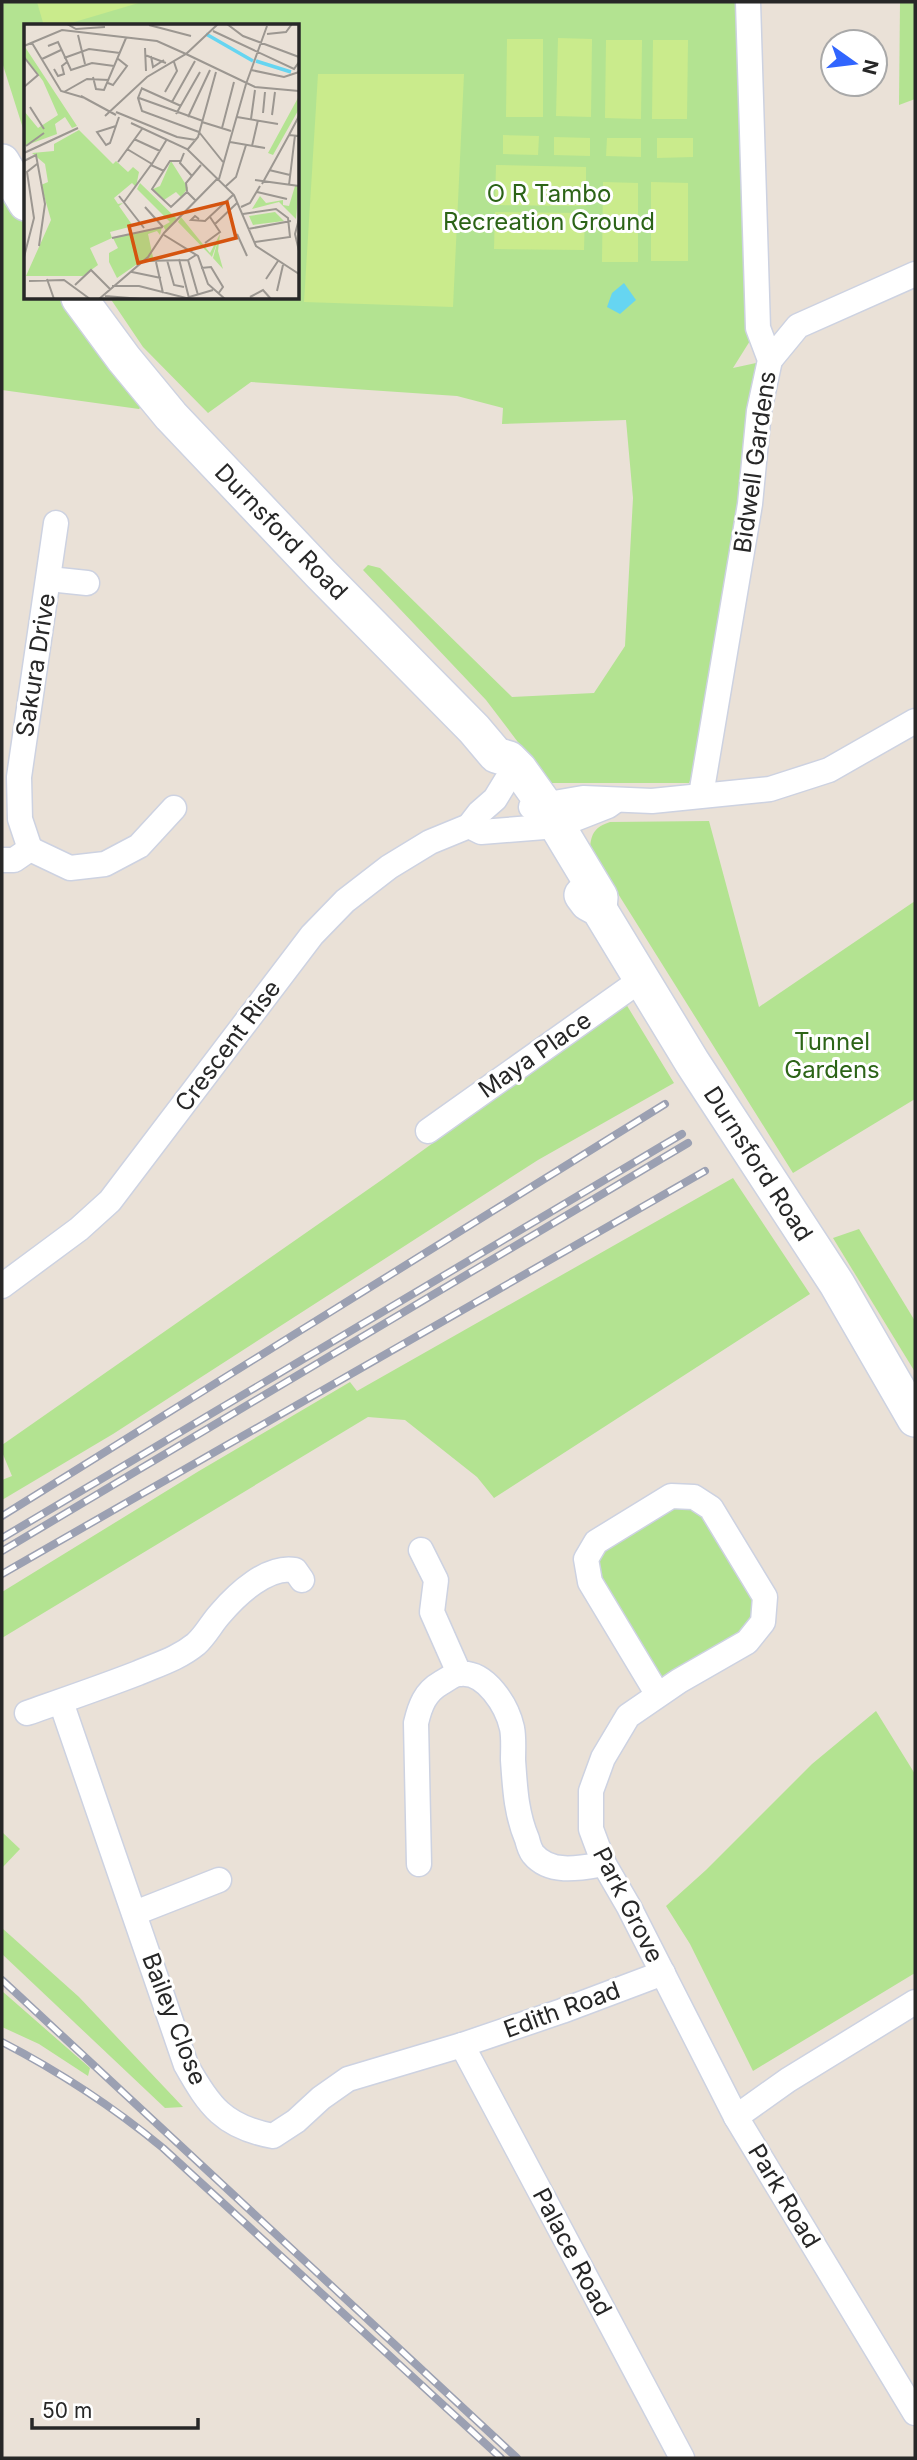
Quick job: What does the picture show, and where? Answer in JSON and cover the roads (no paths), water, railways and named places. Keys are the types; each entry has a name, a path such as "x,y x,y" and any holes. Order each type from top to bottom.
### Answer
{"main road":[{"path":"2,162 24,200"},
{"name":"Durnsford Road","path":"80,299 171,416 315,568 474,729 528,800 600,897 599,909 699,1073 836,1284 915,1419"}],"street":[{"name":"Bidwell Gardens","path":"701,795 750,504 758,411 770,360 758,328 748,2"},
{"path":"770,360 798,326 915,274"},
{"name":"Sakura Drive","path":"30,849 20,819 19,777 56,523"},
{"path":"49,579 88,583"},
{"path":"528,800 583,798 652,801 770,789 829,770 915,721"},
{"name":"Crescent Rise","path":"2,1286 79,1229 110,1201 312,934 345,901 389,867 430,842 469,827 478,813 495,799 528,800"},
{"name":"Crescent Rise","path":"469,827 481,832 528,800"},
{"path":"2,860 14,860 30,849 70,868 105,864 139,846 174,808"},
{"name":"Maya Place","path":"428,1131 642,979"},
{"name":"Park Grove","path":"658,1695 590,1582 586,1559 596,1542 671,1496 694,1497 711,1508 765,1597 763,1622 747,1642 628,1716 603,1758 591,1791 591,1829 604,1864 663,1973"},
{"path":"421,1550 436,1580 432,1612 459,1674"},
{"path":"27,1713 180,1656 206,1634 219,1615 239,1596 271,1572 284,1568 295,1570 302,1580"},
{"path":"419,1864 416,1723 420,1706 429,1692 459,1674 474,1676 489,1685 507,1714 512,1729 515,1801 523,1832 533,1854 548,1864 565,1869 604,1864"},
{"name":"Bailey Close","path":"61,1702 186,2065 206,2100 230,2120 254,2133 273,2136 348,2079 462,2045"},
{"path":"135,1913 219,1880"},
{"name":"Edith Road","path":"462,2045 663,1973"},
{"name":"Park Road","path":"663,1973 736,2117 915,2413"},
{"path":"736,2117 799,2073 915,2002"},
{"name":"Palace Road","path":"462,2045 682,2458"}],"water":[{"path":"624,283 636,300 620,314 607,307 612,293"}],"railway":[{"path":"2,1516 665,1104"},
{"path":"2,1538 682,1134"},
{"path":"2,1551 688,1143"},
{"path":"2,1574 705,1171"},
{"path":"2,1980 517,2458"},
{"path":"2,2042 85,2090 163,2148 501,2458"}],"park label":[{"name":"O R Tambo Recreation Ground","path":"549,208"},
{"name":"Tunnel Gardens","path":"832,1056"}]}
